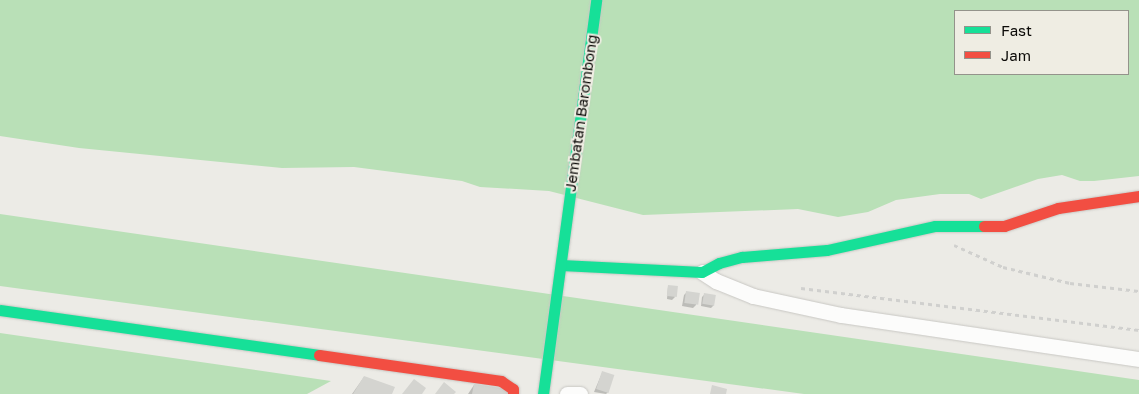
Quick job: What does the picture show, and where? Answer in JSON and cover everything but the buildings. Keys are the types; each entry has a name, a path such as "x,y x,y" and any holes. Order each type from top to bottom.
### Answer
{"street":[{"name":"Jembatan Barombong","path":"543,394 596,0"},
{"path":"702,272 719,263 742,257 827,250 935,226 1004,226 1058,208 1139,196"},
{"path":"561,265 702,272 722,284 754,296 841,315 1139,359"},
{"path":"0,310 501,382 513,389 513,394"},
{"path":"567,394 580,394"}],"path":[{"path":"951,244 1003,267 1070,283 1139,291"},
{"path":"794,288 1139,330"}],"shaded area":[{"path":"0,0 1139,0 1139,176 1080,181 1062,175 1038,179 981,199 969,194 940,194 896,200 868,212 838,217 798,209 643,215 549,191 480,187 462,181 354,167 282,168 79,148 0,136"},
{"path":"0,214 1139,380 1139,394 804,394 0,286"},
{"path":"0,333 331,381 307,394 0,394"}],"traffic: fast":[{"path":"543,394 596,0"},
{"path":"561,265 702,272 719,263 742,257 827,250 935,226 984,226"},
{"path":"0,310 319,355"}],"traffic: jam":[{"path":"984,226 1004,226 1058,208 1139,196"},
{"path":"319,355 501,381 513,389 513,394"}]}
